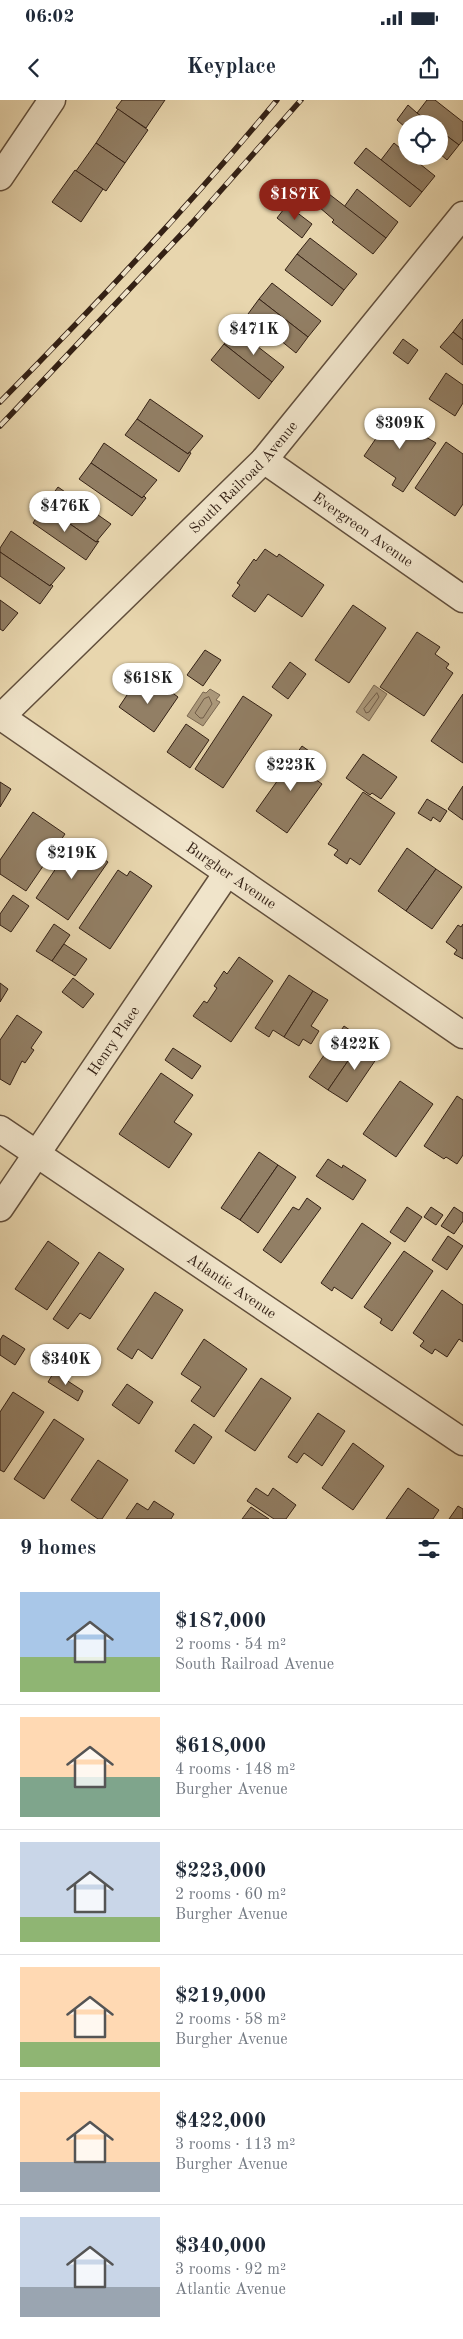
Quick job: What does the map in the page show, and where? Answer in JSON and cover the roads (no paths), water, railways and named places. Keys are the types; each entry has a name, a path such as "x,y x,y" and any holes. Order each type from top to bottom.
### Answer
{"street":[{"path":"0,176 52,100"},
{"name":"South Railroad Avenue","path":"1,717 264,460 463,215"},
{"name":"Evergreen Avenue","path":"264,460 463,599"},
{"name":"Burgher Avenue","path":"1,717 463,1035"},
{"name":"Henry Place","path":"0,1208 227,873"},
{"name":"Atlantic Avenue","path":"0,1129 463,1442"}],"water":[{"path":"374,685 387,694 369,721 356,712"},
{"path":"210,689 220,695 216,700 220,702 203,726 187,716 203,692 206,693"}],"railway":[{"path":"0,402 142,254 211,178 277,100"},
{"path":"0,426 192,223 301,100"}]}
